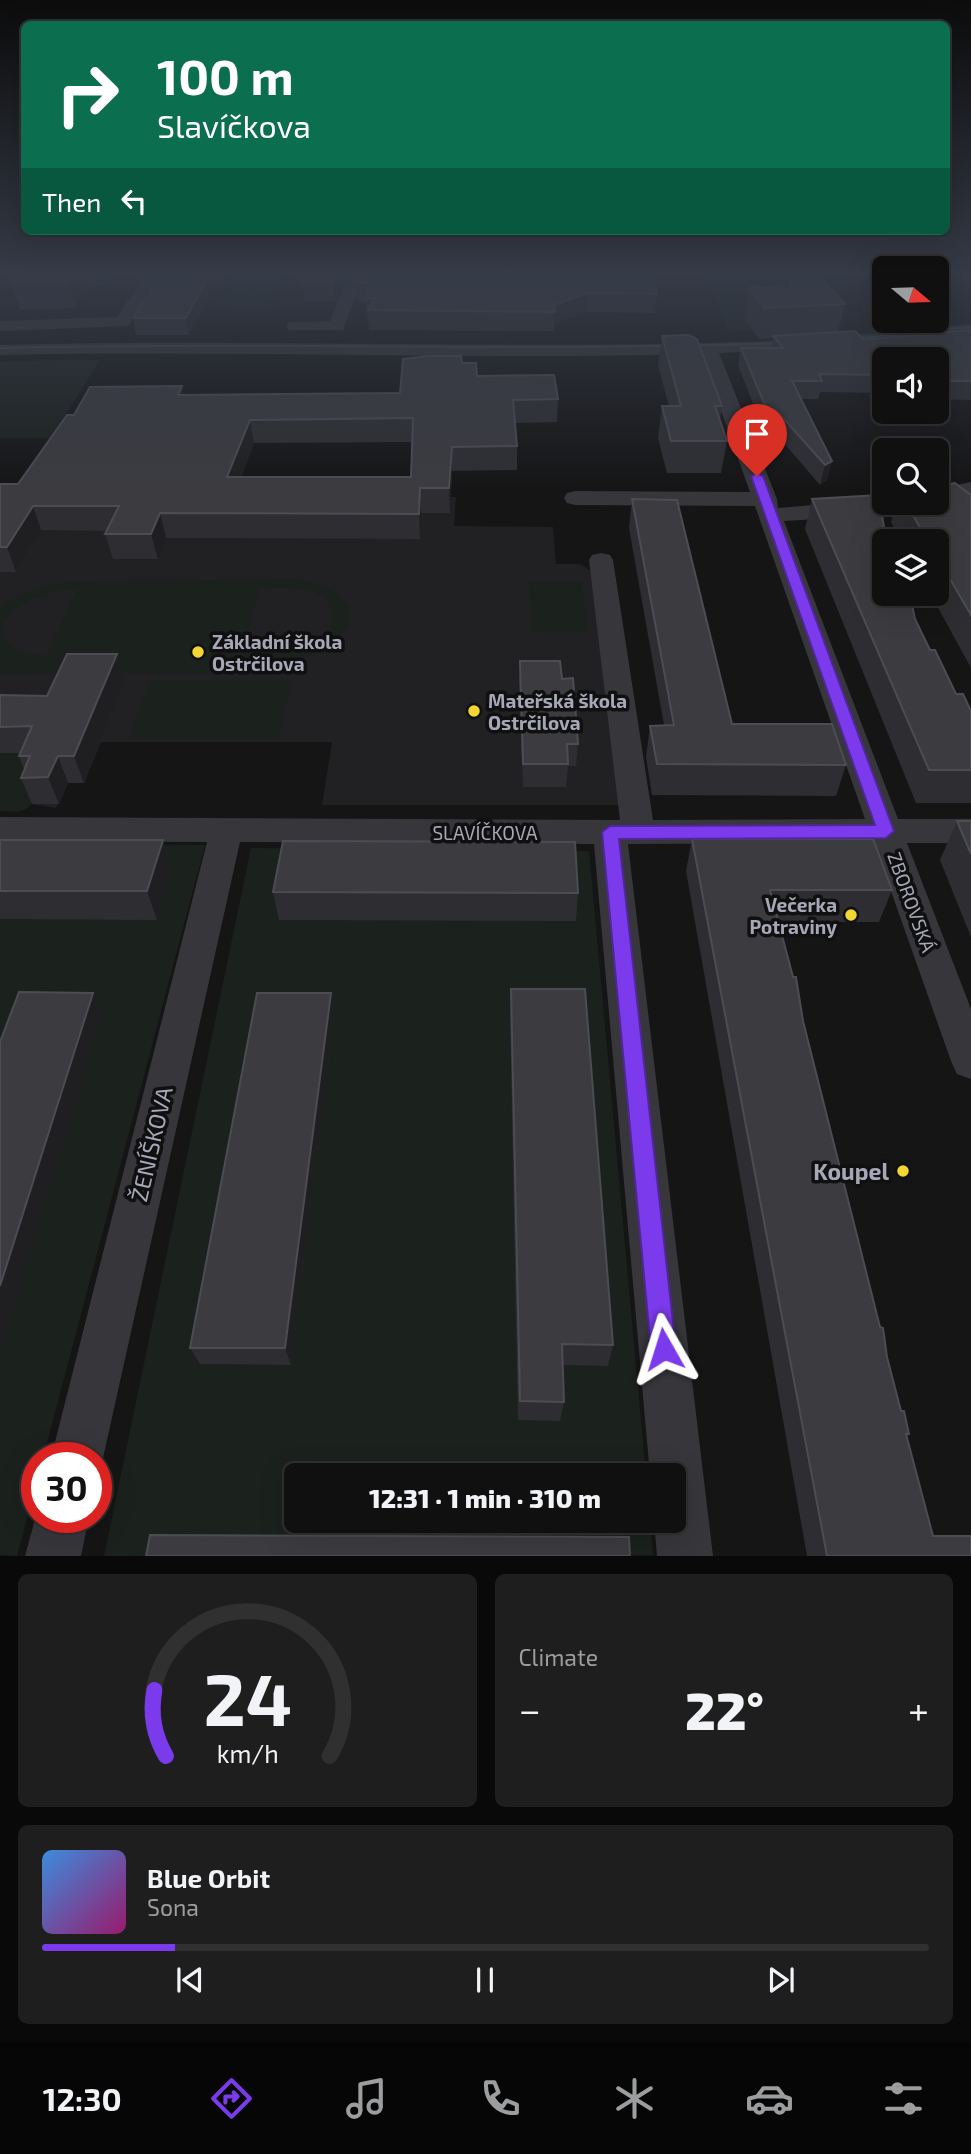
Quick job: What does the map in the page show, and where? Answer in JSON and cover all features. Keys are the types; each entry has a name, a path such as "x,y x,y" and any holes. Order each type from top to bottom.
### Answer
{"street":[{"path":"0,350 141,346 708,348 784,345"},
{"name":"ZBOROVSKÁ","path":"708,348 769,507 971,1061"},
{"path":"949,494 970,491"},
{"path":"575,498 769,507 872,508"},
{"path":"601,560 685,1556"},
{"name":"SLAVÍČKOVA","path":"0,829 971,831"},
{"name":"ŽENÍŠKOVA","path":"81,1442 226,831"},
{"path":"53,1556 58,1533"}],"shaded area":[{"path":"86,359 100,361 50,438 0,438 0,362"},
{"name":"Základní škola Ostrčilova","path":"207,496 456,497 454,526 553,527 556,564 580,564 593,572 624,805 322,805 332,742 101,742 84,783 68,783 56,808 32,804 41,783 0,753 0,508"},
{"path":"294,579 332,591 348,608 350,618 345,629 328,647 305,657 272,662 269,673 0,674 0,609 33,591 71,582","holes":["259,588 300,589 323,597 332,611 329,627 316,640 299,648 243,653","63,590 77,590 47,655 25,653 12,647 1,629 11,613 35,598"]},
{"path":"529,582 582,582 587,632 531,632"},
{"path":"151,680 292,680 279,738 129,738"},
{"path":"0,753 43,753 38,794 30,806 23,810 0,811"},
{"path":"205,845 47,1442 21,1442 23,1533 17,1556 0,1555 0,846"},
{"path":"251,848 589,851 645,1463 284,1463 284,1533 651,1533 653,1555 104,1556 109,1533 112,1533 112,1517"}],"building":[{"path":"664,345 699,345 722,406 715,406 727,441 671,441 662,406 681,406"},
{"path":"780,345 971,345 971,381 949,381 949,347 872,347 872,375 819,374 822,381 792,381 832,461 825,465 776,410 767,410 741,348 783,348"},
{"path":"461,356 462,363 476,363 477,376 554,375 558,399 513,400 517,446 452,447 449,488 420,488 419,514 160,513 151,534 105,534 119,506 33,506 7,547 0,547 0,484 18,484 67,415 74,415 90,387 182,386 178,395 400,393 403,359","holes":["413,418 411,477 227,477 250,420"]},
{"path":"955,483 971,495 971,615 949,577 949,529 921,529 913,515 949,515 949,484"},
{"path":"872,495 872,515 882,515 884,529 872,529 872,606 912,606 915,619 930,650 935,650 956,694 963,694 971,711 971,770 929,770 812,499"},
{"path":"632,499 677,500 732,724 832,724 846,765 657,764 650,726 674,725"},
{"path":"67,654 117,654 74,756 58,756 48,777 21,778 30,756 19,756 32,726 0,727 0,695 47,696"},
{"path":"520,661 560,661 562,679 573,678 578,744 567,744 568,764 523,764"},
{"path":"957,821 971,821 971,854"},
{"path":"692,839 873,839 892,890 770,890 793,977 796,977 803,1021 880,1327 883,1328 887,1357 901,1411 904,1411 909,1434 906,1434 933,1536 971,1536 971,1556 827,1556"},
{"path":"0,840 163,840 147,891 0,891"},
{"path":"283,841 575,842 578,893 273,892"},
{"path":"511,989 585,989 613,1345 562,1344 564,1402 520,1401"},
{"path":"19,992 93,993 0,1286 0,1042"},
{"path":"257,993 331,993 285,1348 190,1348"},
{"path":"150,1535 629,1537 630,1556 146,1556"}],"tram line":[{"path":"0,348 738,345"}],"place":[{"name":"Základní škola Ostrčilova","path":"198,652"},
{"name":"Mateřská škola Ostrčilova","path":"474,711"},
{"name":"Večerka Potraviny","path":"851,915"},
{"name":"Koupel","path":"903,1171"}],"route":[{"path":"664,1349 610,832 886,831 757,476"}]}
